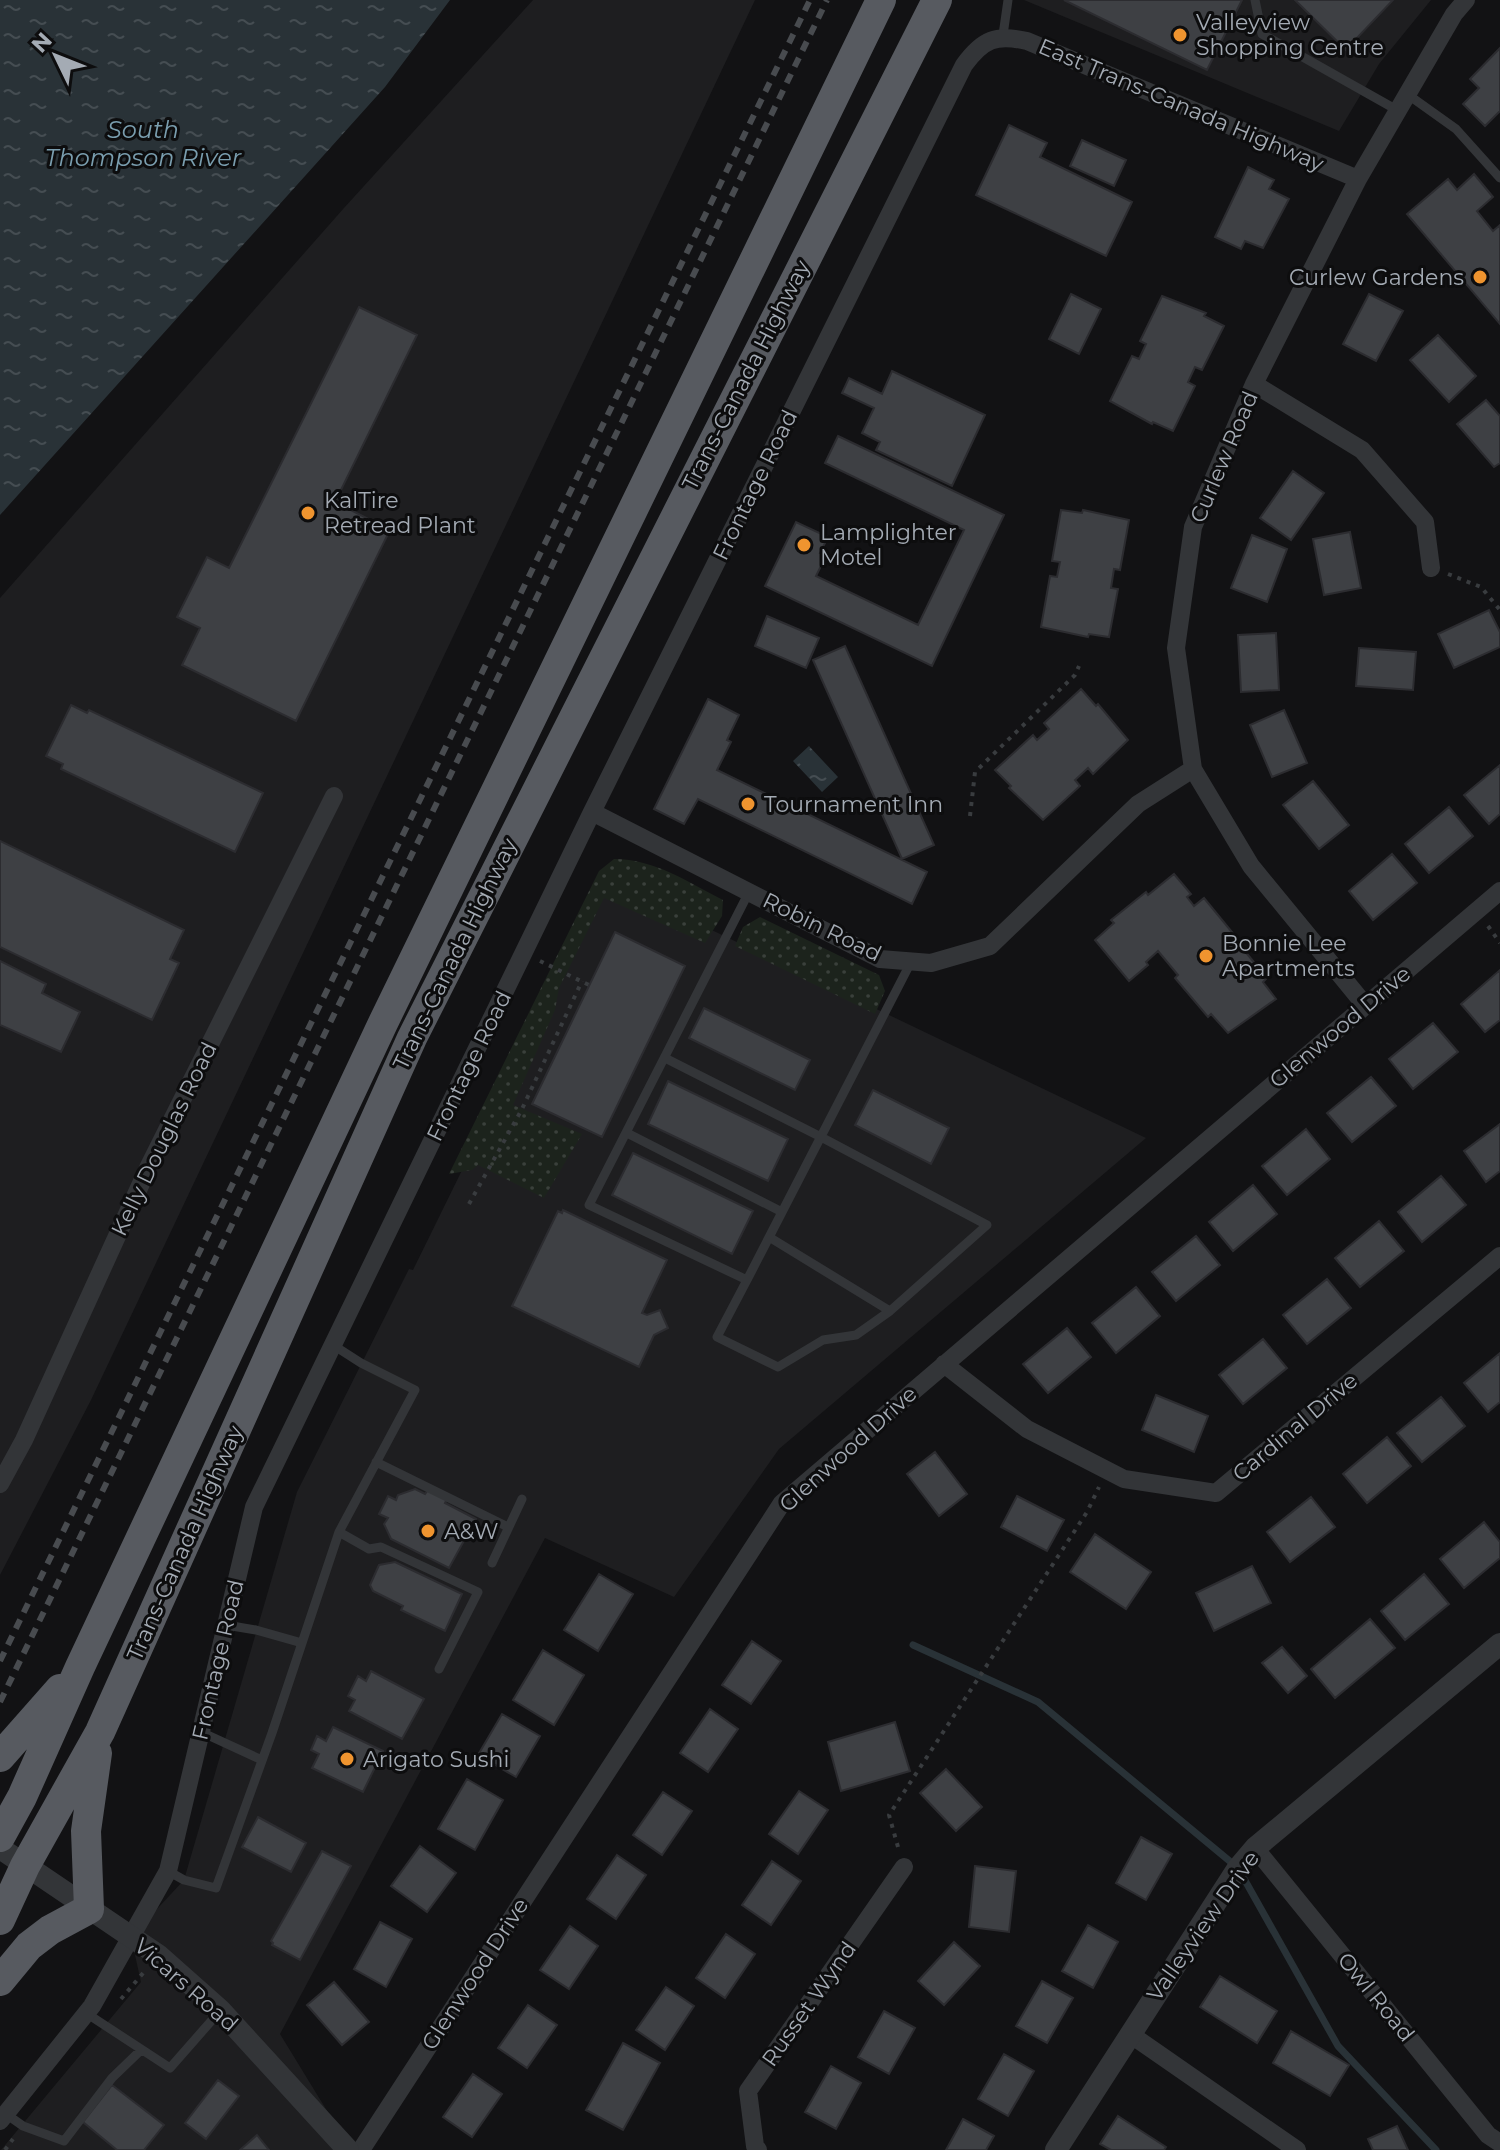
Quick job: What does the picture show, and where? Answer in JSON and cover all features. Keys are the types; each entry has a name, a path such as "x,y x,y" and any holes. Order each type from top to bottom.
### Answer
{"highway":[{"name":"Trans-Canada Highway","path":"0,1837 22,1797 389,1009 881,0"},
{"name":"Trans-Canada Highway","path":"0,1920 25,1866 100,1732 412,1038 937,0"},
{"path":"0,1757 80,1667"},
{"path":"0,1981 29,1946 50,1930 89,1909 86,1831 100,1732"}],"street":[{"name":"Curlew Road","path":"1365,1005 1251,866 1193,769 1176,648 1193,527 1254,384 1358,179 1454,14 1466,0"},
{"name":"East Trans-Canada Highway","path":"1003,35 1041,47 1358,179"},
{"name":"Frontage Road","path":"3,2118 86,2013 168,1871 254,1507 592,812 964,65 973,52 1003,35"},
{"path":"1254,384 1362,450 1425,522 1431,568"},
{"name":"Robin Road","path":"592,812 880,959 931,963 990,946 1138,804 1193,769"},
{"name":"Kelly Douglas Road","path":"0,1484 24,1440 149,1166 334,796"},
{"name":"Glenwood Drive","path":"361,2150 782,1503 1500,891"},
{"name":"Cardinal Drive","path":"944,1364 1027,1429 1107,1471 1124,1479 1216,1493 1500,1256"},
{"name":"Valleyview Drive","path":"1056,2150 1238,1868 1255,1848 1500,1644"},
{"name":"Vicars Road","path":"0,1848 158,1955 220,2010 348,2150"},
{"name":"Owl Road","path":"1255,1848 1488,2135 1500,2143"},
{"name":"Russet Wynd","path":"758,2150 748,2091 904,1867"},
{"path":"1130,2034 1297,2150"}],"lane":[{"path":"1003,35 1008,0"},
{"path":"1255,0 1262,34 1456,129 1500,178"},
{"path":"747,1280 589,1205 749,892"},
{"path":"665,1058 821,1137 987,1225 890,1311 856,1335 823,1340 778,1367 717,1337 821,1137 911,962"},
{"path":"627,1133 782,1212"},
{"path":"769,1237 890,1311"},
{"path":"168,1871 184,1880 216,1888 339,1532 415,1390 333,1345"},
{"path":"376,1462 508,1527"},
{"path":"492,1563 522,1499"},
{"path":"339,1532 369,1549 381,1547 478,1592 439,1669"},
{"path":"226,1625 302,1643"},
{"path":"201,1732 262,1760"},
{"path":"86,2013 170,2068 220,2010"},
{"path":"3,2118 64,2141 112,2078 141,2050"}],"path":[{"path":"1431,568 1481,587 1500,610"},
{"path":"970,816 975,772 1075,675 1079,666"},
{"path":"524,953 589,985"},
{"path":"469,1204 522,1109 582,981"},
{"path":"904,1867 889,1815 1087,1512 1107,1471"}],"shaded area":[{"path":"533,0 755,0 91,1400 0,1575 0,598 344,208"},
{"name":"Valleyview Shopping Centre","path":"1024,0 1431,0 1379,64 1339,131"},
{"path":"614,859 657,867 697,886 723,900 722,916 705,943 604,898 559,988 555,1010 513,1105 582,1134 544,1198 478,1165 472,1170 449,1174 599,871"},
{"path":"605,879 1146,1138 779,1449 674,1597 545,1538 280,2034 351,2150 1,2150 141,1982 131,1937 184,1880 297,1492 409,1269 413,1270"},
{"path":"760,917 879,975 885,991 875,1014 735,946 743,927"}],"water":[{"name":"South Thompson River","path":"0,0 450,0 385,87 0,515"},
{"path":"809,746 838,777 822,792 793,761"}],"building":[{"name":"Valleyview Shopping Centre","path":"1064,0 1242,0 1207,70"},
{"name":"Valleyview Shopping Centre","path":"1295,0 1393,0 1353,42 1355,45 1348,52"},
{"path":"1500,48 1500,111 1485,126 1463,104 1479,88 1470,79"},
{"path":"1009,125 1047,143 1040,157 1132,202 1106,256 976,195"},
{"path":"1082,140 1126,160 1114,186 1070,166"},
{"path":"1248,167 1274,180 1269,189 1289,199 1263,248 1245,241 1241,249 1215,237"},
{"name":"Curlew Gardens","path":"1474,174 1493,197 1477,211 1493,231 1500,225 1500,324 1407,214 1448,179 1457,190"},
{"path":"1071,294 1101,309 1079,354 1049,339"},
{"path":"1369,294 1403,311 1376,361 1343,344"},
{"path":"1162,296 1206,313 1204,316 1224,326 1202,370 1195,367 1188,382 1195,386 1173,431 1152,424 1110,401 1132,356 1139,359 1146,344 1140,341"},
{"name":"KalTire Retread Plant","path":"359,307 417,335 335,502 390,530 296,721 182,665 200,628 177,617 207,557 229,568"},
{"path":"1438,335 1476,376 1449,402 1410,360"},
{"path":"892,371 985,415 952,486 876,450 880,442 862,433 874,408 842,393 849,378 882,394"},
{"path":"1486,400 1500,416 1500,463 1494,467 1457,424"},
{"name":"Lamplighter Motel","path":"838,436 1004,515 932,666 765,586 796,522 828,537 820,553 826,556 816,576 918,625 964,530 825,463"},
{"path":"1293,471 1324,493 1291,540 1260,518"},
{"path":"1061,510 1082,513 1083,510 1129,520 1120,570 1114,569 1111,588 1118,589 1109,637 1089,634 1088,637 1041,627 1050,576 1057,577 1060,562 1052,561"},
{"path":"1350,532 1361,588 1324,595 1313,539"},
{"path":"1252,535 1287,549 1267,602 1231,588"},
{"path":"1489,610 1500,632 1500,647 1454,668 1438,634"},
{"path":"767,616 819,638 806,668 755,646"},
{"path":"767,616 819,638 806,668 755,646"},
{"path":"1276,633 1279,690 1241,692 1238,635"},
{"name":"Tournament Inn","path":"845,646 934,845 902,859 813,660"},
{"name":"Tournament Inn","path":"845,646 934,845 902,859 813,660"},
{"path":"1359,648 1416,652 1413,690 1356,686"},
{"path":"1081,689 1128,740 1093,774 1088,768 1075,780 1080,786 1043,820 995,770 1033,735 1037,740 1049,729 1044,723"},
{"name":"Tournament Inn","path":"708,699 739,715 727,740 731,742 717,770 927,872 912,904 698,799 684,824 654,809"},
{"name":"Tournament Inn","path":"708,699 739,715 727,740 731,742 717,770 927,872 912,904 698,799 684,824 654,809"},
{"path":"71,705 87,713 89,710 263,793 235,852 61,769 63,764 46,756"},
{"path":"1284,710 1307,763 1272,777 1250,725"},
{"path":"1500,765 1500,814 1489,824 1464,795"},
{"path":"1313,781 1349,825 1319,849 1283,805"},
{"path":"1449,807 1473,836 1429,873 1405,844"},
{"path":"0,841 184,930 170,959 179,963 152,1020 0,947"},
{"path":"1392,854 1417,883 1373,920 1349,891"},
{"name":"Bonnie Lee Apartments","path":"1174,874 1191,894 1187,897 1194,906 1204,898 1236,937 1267,978 1263,982 1276,999 1228,1033 1211,1014 1208,1017 1175,978 1178,975 1158,951 1146,962 1148,965 1129,981 1095,940 1114,923 1111,920"},
{"path":"615,932 685,966 602,1137 532,1104"},
{"path":"0,961 46,984 42,993 80,1012 61,1052 0,1025"},
{"path":"1500,970 1500,1020 1485,1032 1461,1004"},
{"path":"704,1008 810,1060 795,1090 689,1038"},
{"path":"1433,1023 1458,1052 1413,1089 1389,1059"},
{"path":"1371,1077 1396,1106 1352,1142 1327,1113"},
{"path":"668,1081 788,1139 768,1181 648,1124"},
{"path":"873,1090 949,1128 931,1164 855,1125"},
{"path":"1500,1124 1500,1171 1486,1182 1464,1151"},
{"path":"1306,1129 1330,1159 1287,1195 1262,1166"},
{"path":"633,1153 753,1211 732,1254 612,1195"},
{"path":"1441,1176 1466,1205 1422,1242 1398,1212"},
{"path":"1253,1185 1277,1214 1233,1251 1209,1222"},
{"path":"563,1210 667,1260 642,1313 647,1315 660,1310 668,1328 654,1335 639,1367 512,1306 558,1211 562,1213"},
{"path":"1379,1221 1404,1251 1360,1287 1335,1258"},
{"path":"1196,1236 1220,1265 1176,1301 1152,1272"},
{"path":"1327,1279 1351,1308 1307,1344 1283,1315"},
{"path":"1136,1287 1160,1316 1116,1353 1092,1323"},
{"path":"1067,1328 1091,1357 1048,1393 1023,1364"},
{"path":"1263,1339 1287,1368 1243,1404 1219,1375"},
{"path":"1500,1353 1500,1402 1488,1412 1464,1383"},
{"path":"1156,1395 1208,1416 1194,1452 1142,1430"},
{"path":"1441,1397 1465,1426 1422,1462 1397,1433"},
{"path":"1387,1437 1411,1466 1367,1503 1343,1474"},
{"path":"935,1452 967,1494 939,1516 907,1474"},
{"name":"A&W","path":"415,1489 425,1494 428,1490 447,1499 445,1503 476,1519 449,1568 391,1539 384,1524 388,1518 379,1514 388,1496 396,1500 398,1495"},
{"path":"1017,1496 1064,1520 1047,1551 1001,1527"},
{"path":"1311,1497 1335,1527 1290,1562 1267,1532"},
{"path":"1484,1522 1500,1542 1500,1558 1464,1588 1440,1559"},
{"path":"1095,1534 1151,1572 1126,1609 1070,1572"},
{"path":"395,1562 462,1594 445,1631 401,1610 403,1606 373,1591 370,1585 379,1565"},
{"path":"1252,1566 1271,1603 1214,1631 1196,1593"},
{"path":"599,1574 633,1594 598,1651 564,1630"},
{"path":"1424,1574 1449,1604 1405,1640 1381,1611"},
{"path":"1370,1619 1395,1648 1335,1698 1311,1669"},
{"path":"752,1641 781,1661 751,1704 722,1685"},
{"path":"1282,1647 1307,1676 1288,1693 1262,1663"},
{"path":"543,1650 584,1675 554,1725 513,1700"},
{"path":"371,1671 424,1699 402,1739 349,1711 355,1700 348,1696 358,1676 366,1681"},
{"path":"710,1709 738,1729 708,1772 680,1753"},
{"path":"502,1714 540,1736 516,1777 478,1755"},
{"path":"895,1722 910,1771 841,1791 828,1742"},
{"path":"333,1727 383,1751 363,1792 312,1768 319,1754 311,1750 317,1736 326,1741"},
{"path":"946,1769 982,1807 956,1831 920,1793"},
{"path":"467,1779 503,1800 475,1850 438,1829"},
{"path":"799,1791 828,1810 798,1854 769,1834"},
{"path":"663,1792 692,1811 662,1855 633,1835"},
{"path":"258,1817 306,1843 291,1872 242,1847"},
{"path":"1141,1837 1172,1854 1146,1900 1116,1883"},
{"path":"420,1846 456,1873 427,1912 391,1886"},
{"path":"322,1851 351,1866 300,1960 272,1945 271,1941"},
{"path":"617,1855 646,1875 616,1919 587,1899"},
{"path":"772,1861 801,1881 771,1925 742,1905"},
{"path":"975,1866 1016,1871 1009,1932 969,1927"},
{"path":"380,1922 412,1939 386,1987 354,1969"},
{"path":"1088,1925 1118,1942 1093,1988 1062,1971"},
{"path":"570,1926 598,1946 569,1989 540,1970"},
{"path":"726,1934 755,1954 725,1998 696,1978"},
{"path":"954,1942 980,1966 944,2005 918,1981"},
{"path":"1220,1976 1277,2011 1257,2043 1200,2007"},
{"path":"1042,1981 1073,1998 1047,2043 1016,2026"},
{"path":"334,1982 369,2022 342,2045 307,2005"},
{"path":"666,1987 694,2006 665,2050 636,2030"},
{"path":"528,2005 557,2025 527,2068 498,2048"},
{"path":"884,2011 915,2028 889,2074 858,2057"},
{"path":"1291,2031 1349,2065 1330,2096 1273,2063"},
{"path":"623,2043 660,2063 623,2130 586,2110"},
{"path":"1004,2054 1034,2071 1008,2116 978,2099"},
{"path":"831,2066 861,2083 836,2129 805,2112"},
{"path":"473,2074 502,2094 472,2137 443,2117"},
{"path":"218,2080 239,2096 206,2139 185,2123"},
{"path":"112,2085 164,2125 144,2150 117,2150 83,2122"},
{"path":"1118,2116 1166,2147 1164,2150 1111,2150 1100,2144"},
{"path":"963,2119 994,2136 986,2150 946,2150"},
{"path":"1397,2126 1408,2150 1373,2150 1368,2139"},
{"path":"257,2135 269,2150 240,2150"}],"waterway":[{"path":"913,1645 1038,1702 1238,1868 1338,2046 1436,2150"}],"railway":[{"path":"0,1661 810,0"},
{"path":"0,1702 827,0"}],"place":[{"name":"Valleyview Shopping Centre","path":"1180,35"},
{"name":"Curlew Gardens","path":"1480,277"},
{"name":"KalTire Retread Plant","path":"308,513"},
{"name":"Lamplighter Motel","path":"804,545"},
{"name":"Tournament Inn","path":"748,804"},
{"name":"Bonnie Lee Apartments","path":"1206,956"},
{"name":"A&W","path":"428,1531"},
{"name":"Arigato Sushi","path":"347,1759"}]}
